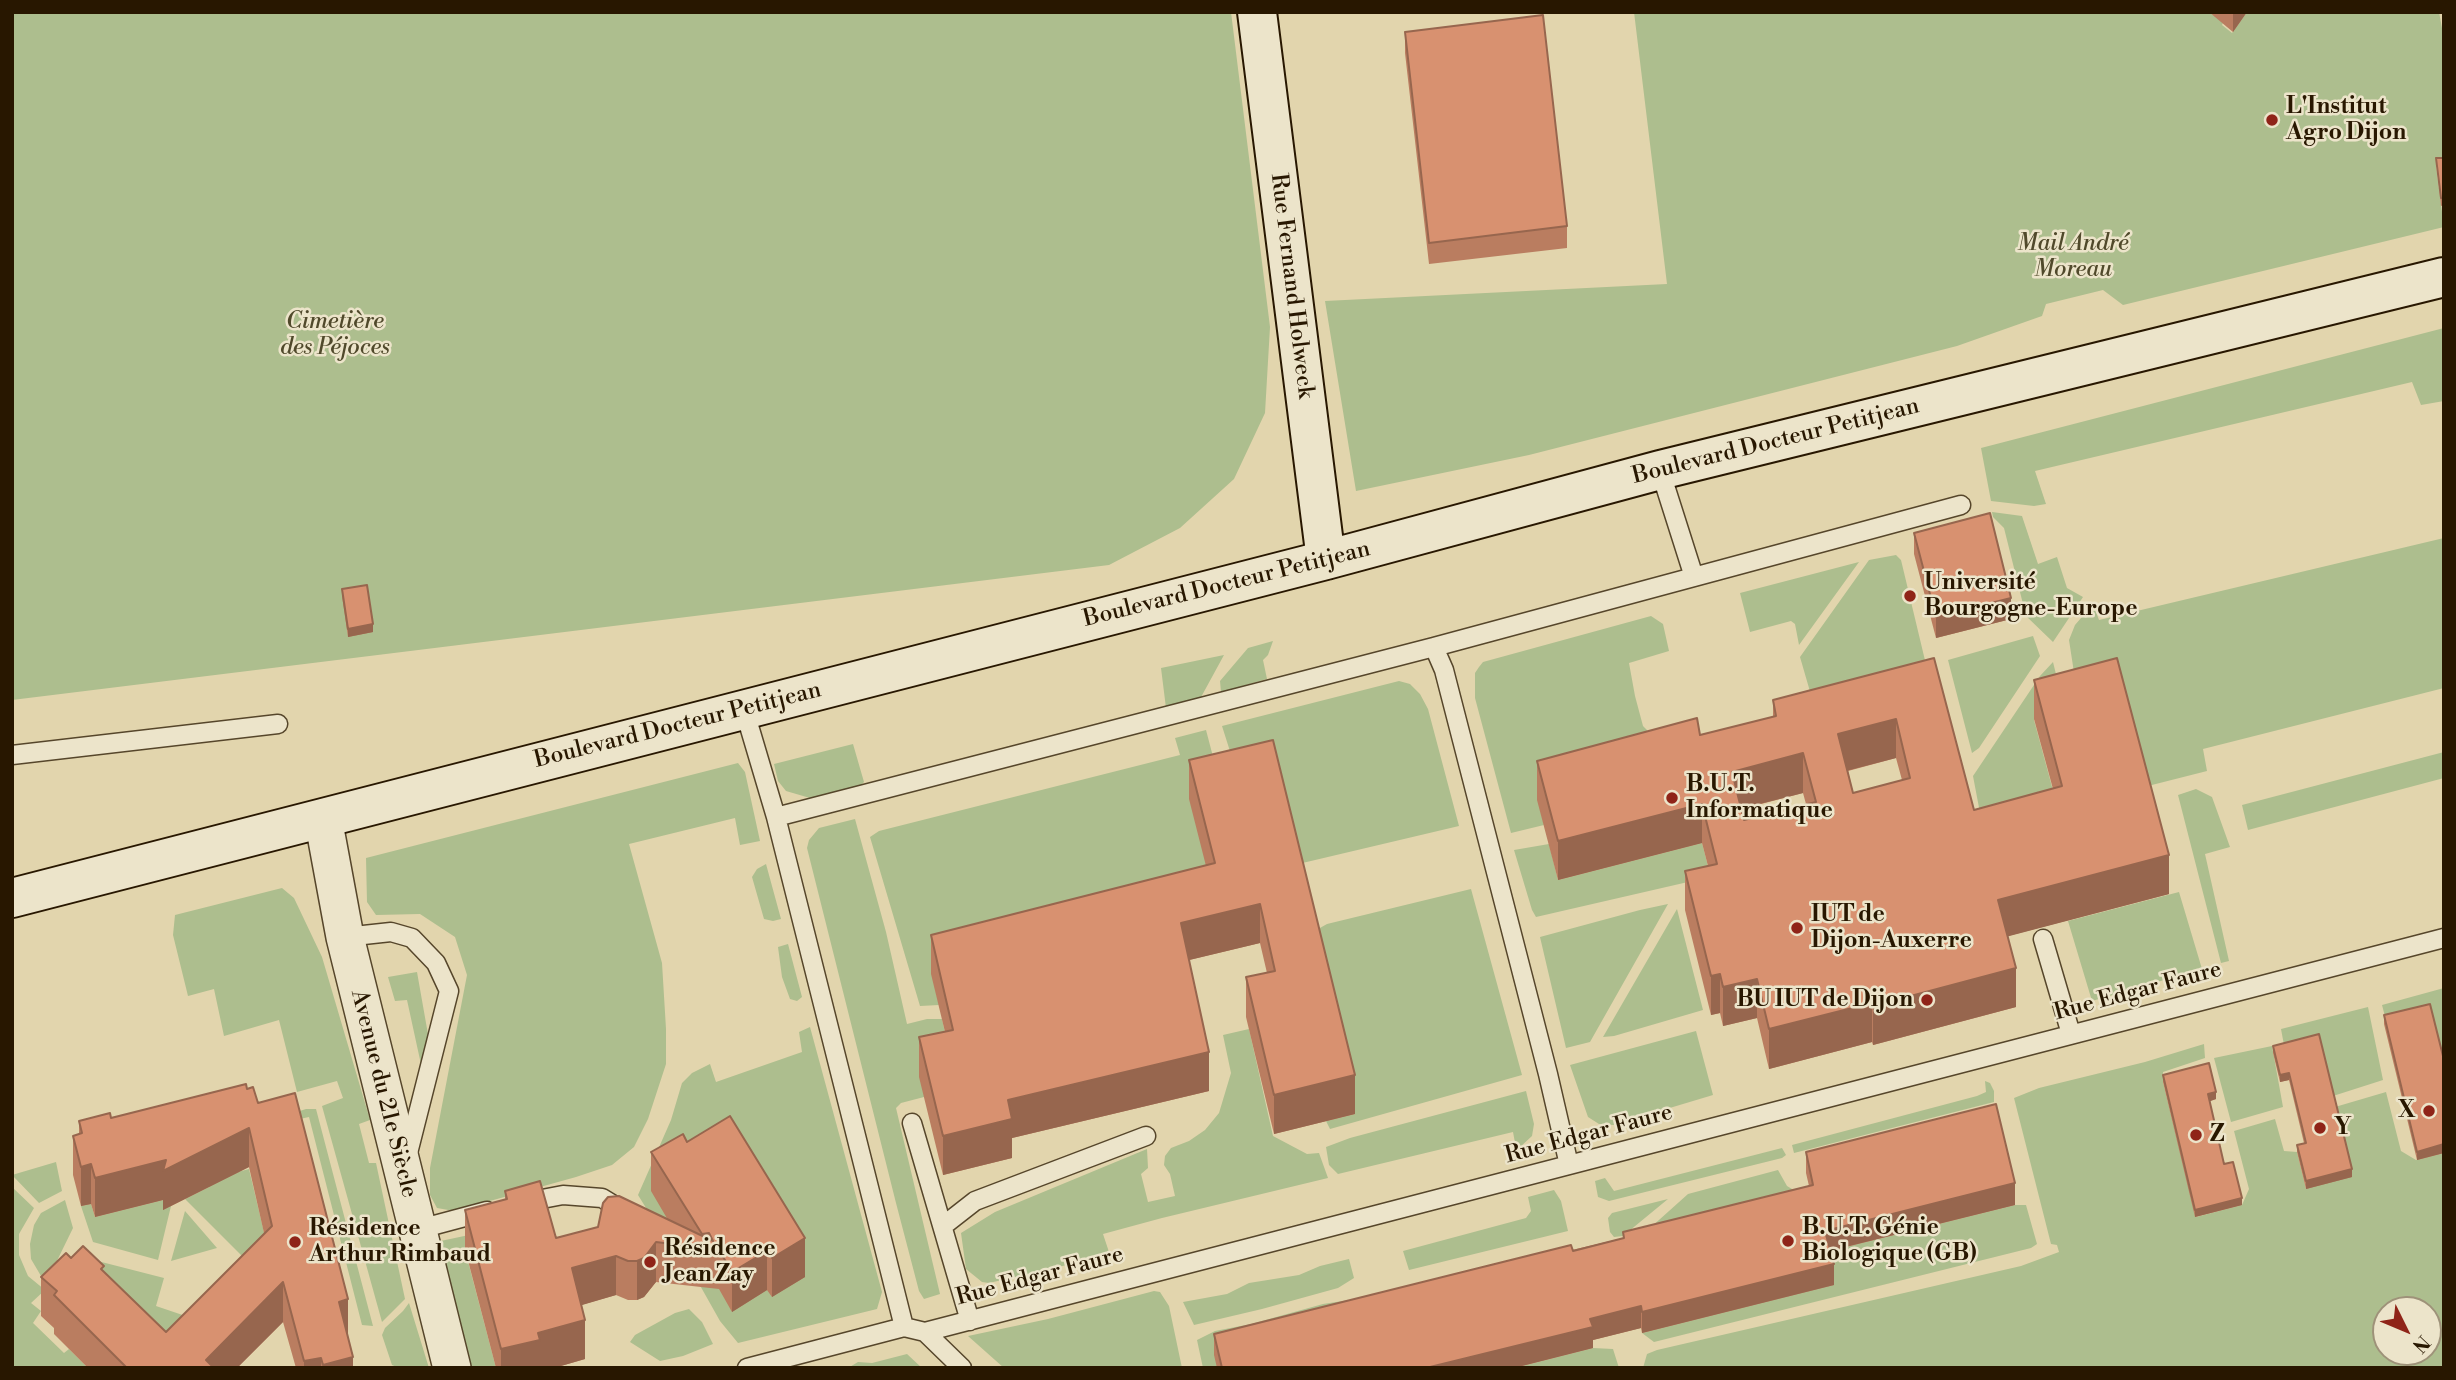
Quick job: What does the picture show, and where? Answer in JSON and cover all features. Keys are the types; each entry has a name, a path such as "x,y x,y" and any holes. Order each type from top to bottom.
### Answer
{"main road":[{"name":"Rue Fernand Holweck","path":"1257,12 1326,561"},
{"name":"Boulevard Docteur Petitjean","path":"12,898 1326,561 1660,470 2444,277"}],"street":[{"name":"Avenue du 21e Siècle","path":"323,818 345,937 452,1368"}],"lane":[{"path":"1660,470 1694,577"},
{"path":"776,817 1434,647 1961,505"},
{"path":"1434,647 1444,670 1569,1165"},
{"path":"744,709 776,817 904,1327"},
{"path":"12,755 278,724"},
{"path":"345,937 391,932 412,938 436,963 449,991 403,1175"},
{"name":"Rue Edgar Faure","path":"747,1368 797,1362 904,1327 925,1332 970,1321 2444,937"},
{"path":"2043,939 2071,1034"},
{"path":"912,1123 970,1321"},
{"path":"943,1226 975,1201 1146,1136"},
{"path":"416,1230 519,1203 563,1195 602,1198 634,1217"},
{"path":"925,1332 962,1368"}],"green space":[{"name":"Cimetière des Péjoces","path":"12,12 1231,12 1270,327 1265,413 1234,479 1180,528 1109,565 12,700"},
{"name":"Mail André Moreau","path":"1634,12 2208,12 2224,21 2222,25 2232,33 2247,12 2439,12 2444,39 2444,165 2436,166 2444,227 2123,305 2103,290 2046,304 2042,316 1957,346 1529,455 1356,491 1325,301 1667,284"},
{"path":"2444,328 2444,401 2421,405 2412,382 2035,471 2046,504 2034,506 1991,501 1981,448"},
{"path":"1992,512 2022,516 2038,564 2057,557 2067,588 2083,597 2053,642 2026,616 2004,528 1993,517"},
{"path":"2444,538 2444,688 2203,749 2207,771 2140,788 2075,679 2069,640 2075,625 2093,604 2099,620"},
{"path":"1896,555 1901,560 1934,698 1820,726 1800,657 1869,560"},
{"path":"1859,562 1799,645 1795,624 1791,621 1750,632 1740,593"},
{"path":"1651,616 1663,624 1669,651 1629,663 1643,726 1652,735 1538,800 1544,825 1511,833 1475,698 1475,673 1483,662"},
{"path":"2033,636 2040,656 1979,748 1972,753 1948,660"},
{"path":"1273,641 1263,660 1267,679 1221,692 1220,681 1248,648"},
{"path":"1224,655 1200,699 1166,708 1161,668"},
{"path":"2053,662 2065,711 2034,720 2058,809 1988,855 1973,776 2040,676"},
{"path":"1399,681 1410,684 1420,694 1428,709 1459,826 1294,865 1241,786 1222,726"},
{"path":"1206,730 1222,791 1216,907 932,974 939,1005 920,1006 870,837 879,831 1180,755 1175,738"},
{"path":"853,744 864,782 857,789 810,798 786,791 778,781 774,764"},
{"path":"2444,752 2444,778 2248,830 2242,805"},
{"path":"738,763 745,772 760,841 740,845 735,818 629,844 662,963 666,1029 666,1064 648,1119 634,1147 612,1165 576,1177 454,1211 437,1208 430,1195 430,1168 467,975 455,937 420,914 376,915 367,902 366,858"},
{"path":"2196,789 2212,797 2230,847 2205,854 2229,961 2221,963 2178,795"},
{"path":"855,819 886,932 907,1024 927,1019 942,1019 953,1069 924,1097 901,1103 896,1108 940,1294 924,1299 919,1291 896,1203 807,848 809,840 819,828"},
{"path":"1702,843 1709,870 1701,879 1536,917 1514,850 1549,844 1558,880"},
{"path":"766,864 781,919 773,921 764,919 752,877 757,869"},
{"path":"282,888 294,898 322,957 370,1120 359,1124 369,1163 376,1163 405,1299 382,1322 322,1106 343,1098 337,1081 297,1092 279,1020 224,1036 214,989 188,996 173,935 175,915"},
{"path":"1471,889 1522,1075 1330,1129 1326,1121 1355,1114 1311,933 1327,924"},
{"path":"2179,892 2202,969 2092,1001 2068,921"},
{"path":"1668,904 1590,1042 1566,1048 1540,937"},
{"path":"1677,909 1703,1010 1603,1037"},
{"path":"788,944 802,997 797,1001 790,999 782,977 778,947"},
{"path":"417,972 429,1040 422,1069 407,1000 395,1001 388,977"},
{"path":"2444,988 2444,1069 2387,1024 2382,1005"},
{"path":"2368,1007 2383,1080 2333,1096 2284,1045 2281,1029"},
{"path":"810,1027 882,1292 877,1309 738,1343 720,1321 693,1273 685,1271 638,1195 671,1120 682,1083 692,1073 710,1064 716,1082 802,1052 799,1032"},
{"path":"1249,1029 1273,1136 1307,1154 1319,1153 1328,1178 1103,1234 1110,1255 989,1283 982,1282 966,1269 961,1233 995,1212 1147,1149 1148,1168 1141,1174 1148,1202 1175,1196 1170,1174 1164,1165 1165,1156 1171,1148 1189,1141 1205,1130 1219,1113 1231,1073 1223,1035"},
{"path":"1696,1031 1713,1095 1613,1125 1599,1124 1588,1117 1570,1065"},
{"path":"2204,1044 2205,1058 2163,1072 2163,1082 2196,1217 2242,1205 2249,1189 2234,1131 2275,1119 2284,1151 2297,1152 2306,1189 2335,1107 2386,1092 2401,1151 2416,1160 2444,1153 2444,1368 1643,1368 1647,1354 1657,1350 2021,1266 2059,1252 2057,1245 2051,1244 2014,1098 2039,1088 2145,1062"},
{"path":"2272,1046 2283,1107 2231,1122 2214,1058"},
{"path":"1985,1081 1990,1083 1994,1091 1994,1102 1794,1153 1792,1145 1977,1096 1986,1092"},
{"path":"1526,1091 1534,1124 1532,1136 1519,1148 1516,1148 1513,1132 1338,1174 1329,1165 1326,1147 1350,1138"},
{"path":"306,1109 316,1109 373,1326 362,1325 309,1117 295,1120 278,1118"},
{"path":"1782,1148 1786,1155 1782,1158 1609,1201 1598,1197 1595,1181 1605,1178 1614,1191"},
{"path":"56,1162 62,1191 39,1203 12,1175"},
{"path":"249,1169 272,1266 256,1270 185,1199 209,1187 207,1180"},
{"path":"1778,1170 1787,1186 1792,1189 1793,1196 1640,1237 1688,1194"},
{"path":"12,1187 34,1208 19,1234 19,1255 28,1276 45,1290 31,1303 41,1311 33,1323 64,1353 69,1349 88,1368 12,1368"},
{"path":"1554,1190 1561,1201 1568,1231 1409,1270 1403,1251 1526,1218 1531,1211 1528,1197"},
{"path":"167,1199 171,1206 158,1260 93,1242 81,1206 91,1204 95,1217"},
{"path":"1668,1199 1623,1236 1614,1237 1610,1232 1608,1218 1612,1213"},
{"path":"65,1200 73,1228 52,1271 41,1276 31,1259 30,1244 34,1225 41,1213"},
{"path":"2015,1205 2026,1205 2037,1244 2031,1248 1654,1342 1642,1333 1833,1285 1825,1252"},
{"path":"185,1211 217,1248 171,1261"},
{"path":"469,1235 465,1250 496,1368 470,1368 436,1242"},
{"path":"82,1257 164,1278 156,1306 212,1325 169,1368"},
{"path":"1349,1259 1354,1278 1338,1288 1262,1309 1194,1325 1183,1302 1227,1294 1249,1283 1299,1275 1320,1266"},
{"path":"1154,1291 1160,1292 1169,1306 1182,1368 1004,1368 968,1336 1048,1319"},
{"path":"1356,1299 1217,1368 1203,1368 1197,1340 1215,1331 1323,1304"},
{"path":"409,1303 429,1368 399,1368 392,1365 382,1335 385,1328"},
{"path":"689,1309 702,1322 713,1344 683,1356 660,1361 630,1342 635,1335 675,1313"},
{"path":"1593,1348 1613,1349 1619,1368 1514,1368"},
{"path":"907,1354 922,1368 848,1368 858,1362 872,1363"}],"building":[{"path":"1543,15 1567,226 1429,243 1405,32"},
{"path":"2436,158 2444,158 2444,198 2441,198"},
{"path":"1990,513 2011,598 1936,617 1914,533"},
{"path":"367,585 373,624 348,629 342,589"},
{"path":"1934,658 1974,810 2062,786 2034,680 2117,658 2169,855 1998,900 2016,968 1873,1006 1872,1003 1769,1029 1757,979 1723,987 1720,974 1711,976 1685,871 1717,864 1702,804 1558,841 1537,761 1697,718 1700,735 1776,716 1773,700","holes":["1896,719 1910,778 1853,793 1838,734","1803,753 1816,802 1744,820 1732,772"]},
{"path":"1273,740 1355,1075 1274,1095 1246,977 1275,971 1260,904 1181,923 1209,1052 1008,1100 1012,1119 943,1136 919,1037 953,1030 931,935 1215,863 1189,760"},
{"name":"X","path":"2430,1004 2444,1060 2444,1144 2417,1152 2384,1015"},
{"name":"Y","path":"2319,1034 2352,1169 2306,1181 2297,1145 2306,1143 2289,1073 2280,1075 2273,1046"},
{"name":"Z","path":"2209,1063 2216,1092 2208,1094 2224,1164 2233,1162 2242,1198 2195,1210 2163,1075"},
{"path":"246,1084 247,1089 253,1087 258,1103 295,1093 348,1299 339,1302 353,1357 323,1365 321,1358 304,1361 283,1282 206,1360 214,1368 127,1368 54,1295 57,1291 41,1277 66,1253 71,1258 83,1246 104,1266 101,1269 166,1332 272,1226 249,1128 163,1171 166,1160 95,1178 91,1164 81,1167 73,1136 82,1133 79,1121 110,1113 111,1118"},
{"path":"1996,1104 2015,1183 1825,1231 1834,1264 1642,1312 1641,1306 1590,1319 1593,1327 1426,1368 1222,1368 1214,1334 1571,1245 1573,1251 1624,1238 1623,1232 1813,1185 1806,1152"},
{"path":"730,1116 805,1238 772,1258 767,1251 732,1272 719,1250 656,1242 644,1258 637,1261 616,1256 572,1268 585,1320 538,1333 540,1340 501,1349 465,1210 507,1199 505,1191 540,1181 556,1238 598,1227 603,1203 608,1197 619,1196 713,1241 709,1233 702,1234 651,1152 683,1134 687,1142"}],"place":[{"name":"L'Institut Agro Dijon","path":"2272,120"},
{"name":"Université Bourgogne-Europe","path":"1910,596"},
{"name":"B.U.T. Informatique","path":"1672,798"},
{"name":"IUT de Dijon-Auxerre","path":"1797,928"},
{"name":"BU IUT de Dijon","path":"1927,1000"},
{"name":"X","path":"2429,1111"},
{"name":"Y","path":"2320,1128"},
{"name":"Z","path":"2196,1135"},
{"name":"B.U.T. Génie Biologique (GB)","path":"1788,1241"},
{"name":"Résidence Arthur Rimbaud","path":"295,1242"},
{"name":"Résidence Jean Zay","path":"650,1262"}]}
